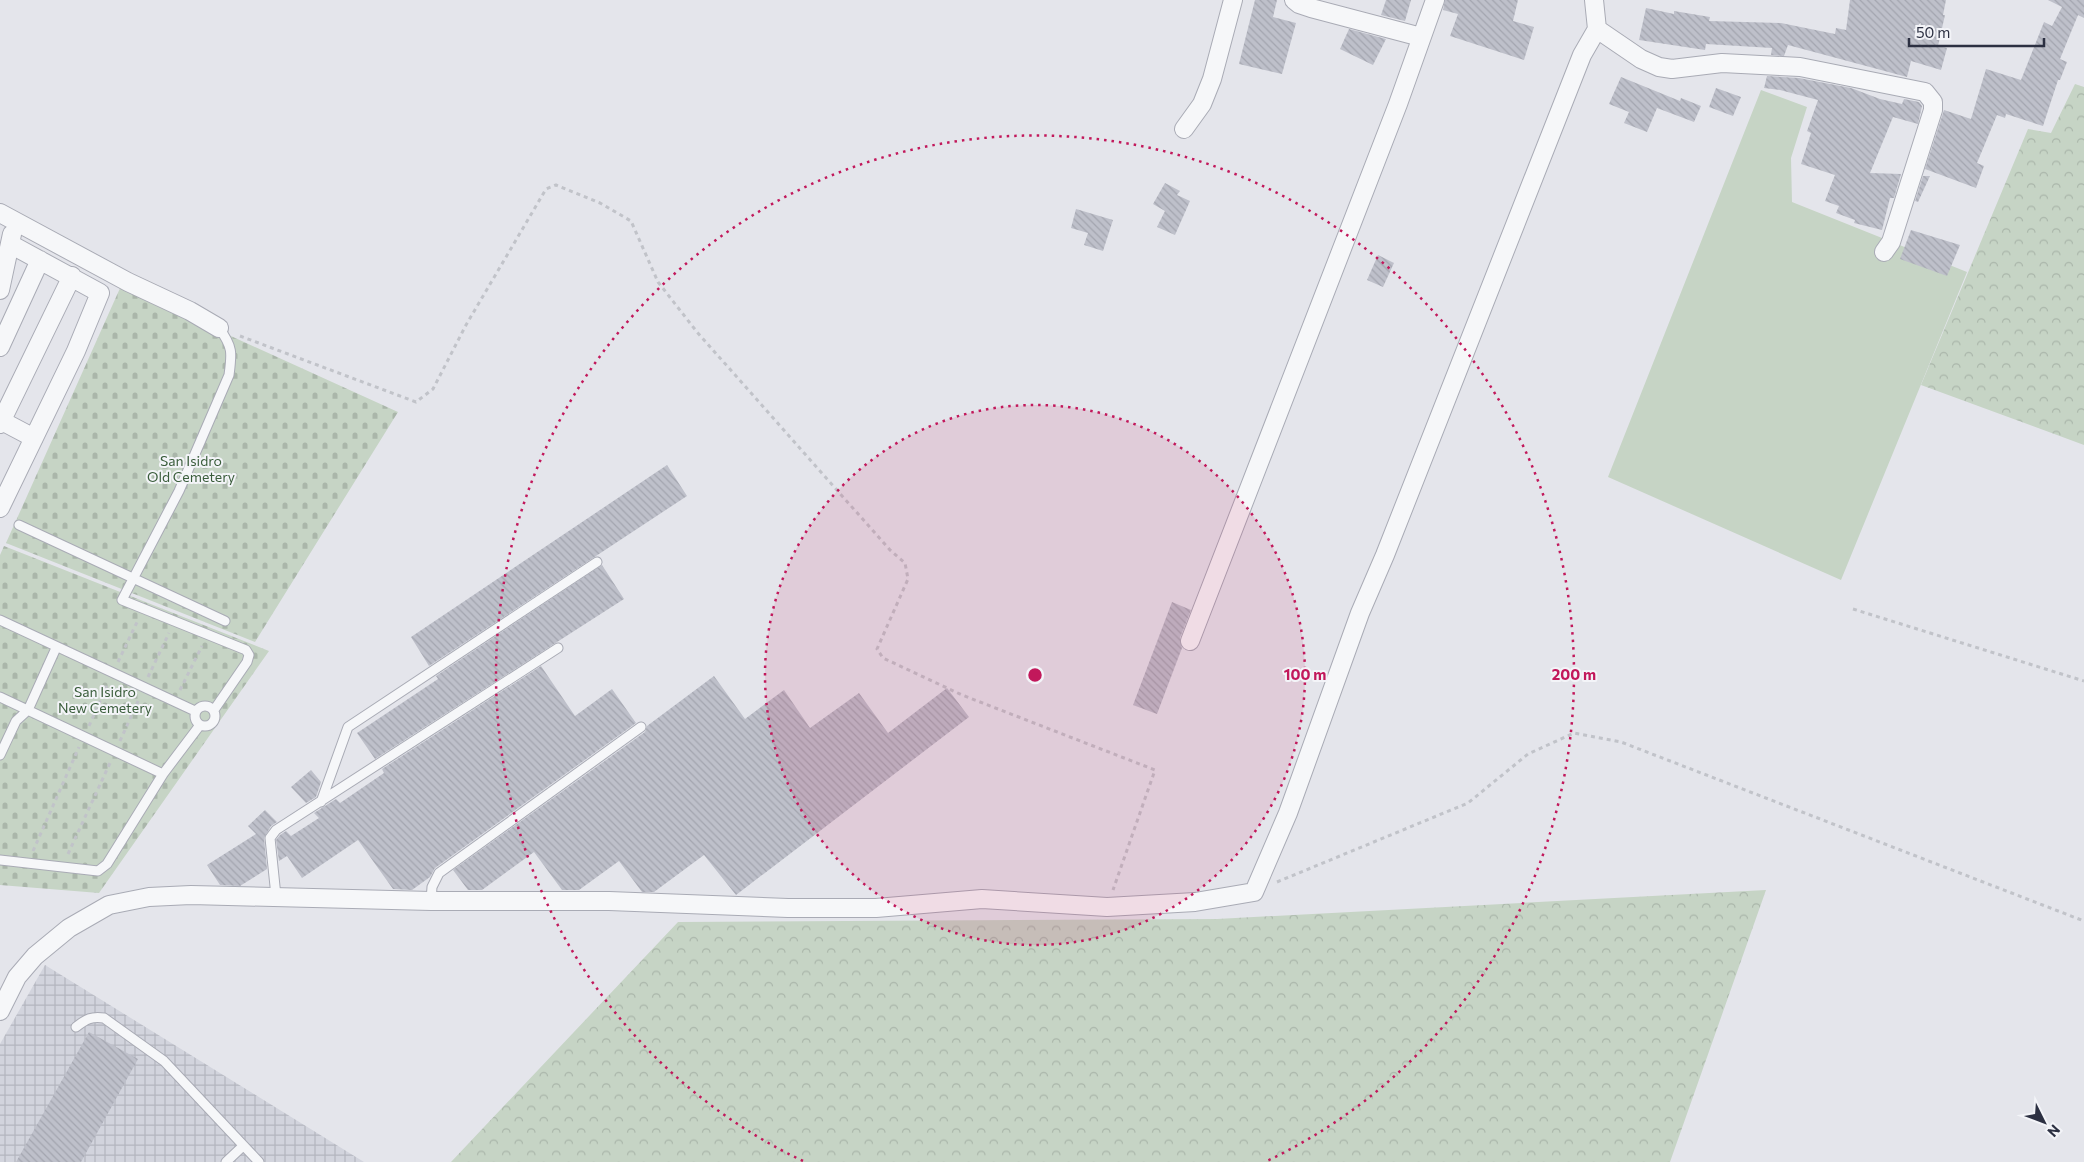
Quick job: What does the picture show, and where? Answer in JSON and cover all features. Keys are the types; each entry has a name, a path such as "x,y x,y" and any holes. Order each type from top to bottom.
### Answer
{"street":[{"path":"1184,129 1202,104 1212,79 1233,0"},
{"path":"1294,0 1311,8 1422,37"},
{"path":"1190,641 1435,0"},
{"path":"0,1011 17,978 35,956 69,928 109,905 150,897 276,896 431,901 609,901 788,908 876,908 982,899 1107,907 1195,902 1254,892 1288,813 1360,613 1385,555 1582,55 1597,29 1594,0"},
{"path":"1597,29 1641,59 1659,67 1672,69 1722,63 1800,67 1925,92 1934,102 1933,110 1891,242 1884,252"},
{"path":"0,286 10,244 7,217"},
{"path":"7,217 128,282 190,311 220,328"},
{"path":"0,508 6,480 34,438 100,298 98,290 10,244"},
{"path":"0,347 40,260"},
{"path":"34,438 0,421 72,276"}],"lane":[{"path":"200,725 211,725 214,721 214,710 247,662 249,655 246,650 122,600 179,491 229,375 232,355 230,344 220,328"},
{"path":"19,525 225,621"},
{"path":"321,802 348,727 597,562"},
{"path":"0,620 56,648 195,711"},
{"path":"0,755 16,721 28,710 56,648"},
{"path":"276,896 270,838 276,830 558,648"},
{"path":"0,697 163,774"},
{"path":"200,725 194,717 195,711 204,705 214,710"},
{"path":"0,860 91,872 98,871 107,864 163,774 200,725"},
{"path":"431,901 432,887 439,873 641,727"},
{"path":"76,1027 86,1019 96,1016 104,1018 164,1061 259,1162"},
{"path":"226,1162 243,1146"}],"path":[{"path":"220,328 416,402 432,389 466,325 546,189 556,185 600,203 630,221 658,282 696,332 890,550 905,563 908,579 877,650 883,658 962,695 1156,770 1107,907"},
{"path":"28,863 84,736 144,608"},
{"path":"1853,609 2084,681"},
{"path":"62,867 175,621"},
{"path":"174,701 208,634"},
{"path":"1254,892 1468,803 1528,754 1574,733 1621,742 2084,921"}],"shaded area":[{"path":"45,965 364,1162 0,1162 0,1044"}],"green space":[{"path":"2075,84 2084,87 2084,445 1921,385 2028,129 2051,133"},
{"path":"1761,90 1807,107 1791,158 1792,202 1967,272 1841,580 1608,477"},
{"name":"San Isidro Old Cemetery","path":"121,286 398,412 255,642 6,543"},
{"name":"San Isidro New Cemetery","path":"4,546 269,651 99,893 0,885 0,555"},
{"path":"1766,890 1670,1162 451,1162 678,922 1217,919"}],"building":[{"path":"1255,0 1277,0 1273,17 1296,23 1282,74 1239,64"},
{"path":"1386,0 1411,0 1405,21 1381,15"},
{"path":"1445,0 1518,0 1513,21 1534,27 1524,60 1450,36 1458,14 1443,10"},
{"path":"1850,0 1946,0 1943,15 1945,15 1938,46 1947,48 1941,70 1911,61 1907,77 1788,45 1784,56 1771,55 1772,48 1706,44 1705,50 1639,40 1646,8 1674,14 1674,11 1710,17 1709,21 1781,23 1835,34 1836,28 1846,30"},
{"path":"2048,0 2084,0 2084,18 2078,15 2060,59 2067,62 2060,80 2058,80 2043,126 2006,114 2005,118 1997,115 1977,163 1984,166 1976,188 1925,169 1944,110 1971,119 1986,69 2021,80 2044,22 2052,26 2062,7"},
{"path":"1349,29 1386,39 1373,65 1340,49"},
{"path":"1767,76 1799,78 1851,88 1880,99 1902,104 1904,99 1919,102 1922,106 1918,124 1893,117 1870,173 1901,174 1894,198 1890,198 1882,230 1854,223 1855,220 1836,213 1839,206 1825,201 1835,175 1801,164 1811,133 1807,131 1818,100 1780,90 1764,88"},
{"path":"1621,77 1680,101 1681,98 1701,106 1694,122 1657,108 1647,132 1624,123 1629,112 1609,104"},
{"path":"1716,88 1741,97 1733,116 1709,107"},
{"path":"1923,176 1930,176 1918,202 1915,201"},
{"path":"1165,183 1180,191 1177,195 1190,201 1175,235 1157,227 1165,211 1153,204"},
{"path":"1076,209 1113,220 1103,251 1084,245 1088,233 1071,228"},
{"path":"1911,230 1960,245 1947,276 1900,259"},
{"path":"1378,255 1394,263 1383,287 1367,280"},
{"path":"667,465 687,496 429,666 411,637"},
{"path":"602,565 624,599 375,759 357,733 438,679 436,676"},
{"path":"1172,602 1191,610 1180,638 1182,648 1157,714 1133,705"},
{"path":"541,666 575,716 612,689 636,723 435,868 430,877 412,890 393,889 358,840 302,878 287,856 279,861 276,840 280,835 286,831 291,836 319,818 314,813 336,799 340,803 384,773 382,769"},
{"path":"714,676 745,719 784,690 810,728 859,693 888,733 947,688 969,717 736,895 704,855 654,892 642,892 619,861 579,890 562,890 534,852 482,890 468,890 453,870 645,732 647,726"},
{"path":"311,770 321,782 316,797 306,803 291,787"},
{"path":"265,810 277,822 271,826 264,838 267,869 240,886 220,885 207,865 256,834 248,826"},
{"path":"89,1032 138,1059 81,1162 16,1162"}]}
